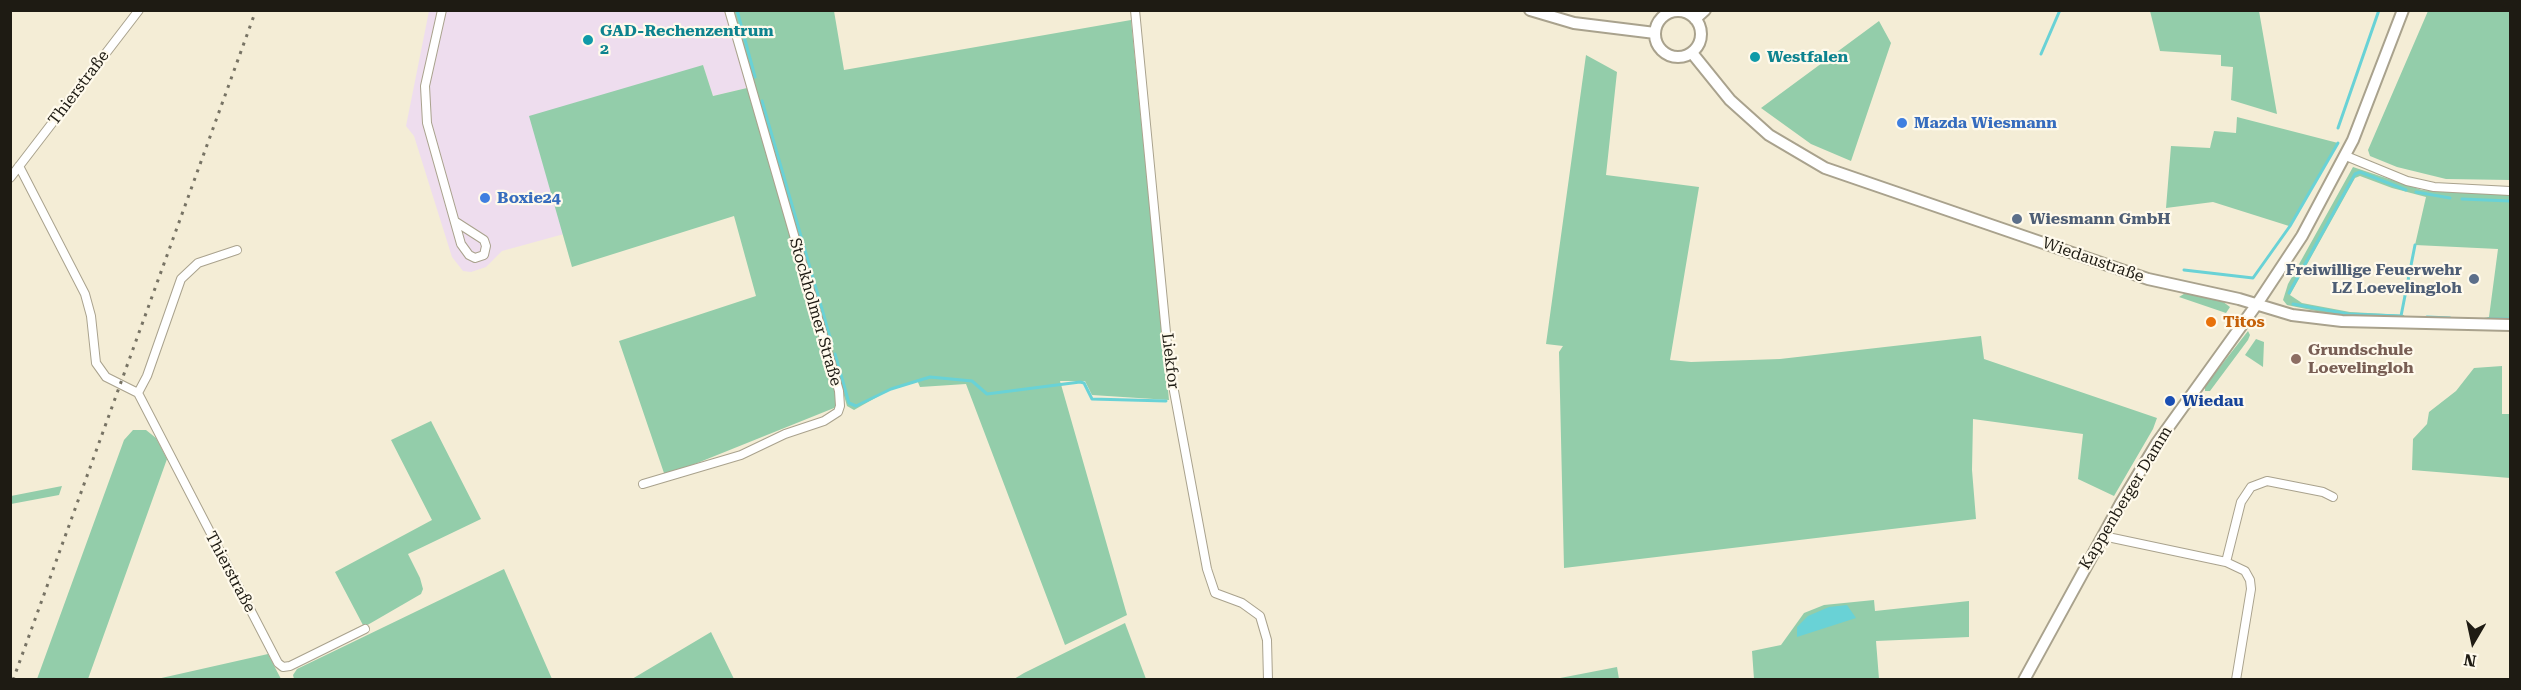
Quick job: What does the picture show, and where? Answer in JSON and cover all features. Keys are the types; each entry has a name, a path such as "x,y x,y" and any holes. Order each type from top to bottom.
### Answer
{"main road":[{"path":"1530,10 1574,23 1655,33"},
{"path":"1695,19 1705,10"},
{"path":"2258,304 2302,236 2346,156 2403,10"},
{"path":"1684,12 1695,19 1699,26 1700,40 1692,53 1680,57 1666,54 1657,44 1655,33 1658,22 1670,13 1684,12"},
{"name":"Wiedaustraße","path":"1692,53 1730,100 1760,128 1793,152 1825,168 2148,279 2258,304 2292,315 2342,321 2511,326"},
{"name":"Kappenberger Damm","path":"2024,680 2157,443 2258,304"}],"street":[{"name":"Thierstraße","path":"10,178 138,10"},
{"path":"442,10 425,86 424,105 429,132 464,251 475,258 484,255 486,246 484,240 456,222"},
{"name":"Stockholmer Straße","path":"643,484 741,455 785,434 824,421 838,412 840,406 839,391 729,10"},
{"name":"Liekfor","path":"1135,10 1169,364 1207,569 1215,593 1242,603 1260,616 1267,640 1268,680"},
{"path":"2346,156 2416,183 2453,188 2511,191"},
{"path":"19,166 85,294 91,316 96,363 106,377 138,393 147,376 182,279 198,263 237,250"},
{"name":"Thierstraße","path":"138,393 278,663 283,667 290,666 365,629"},
{"path":"2226,562 2241,502 2251,487 2267,481 2324,492 2333,496"},
{"path":"2103,536 2226,562 2245,571 2250,580 2251,589 2236,680"}],"shaded area":[{"path":"429,11 724,11 747,88 713,96 703,65 539,150 564,234 502,251 486,267 471,272 463,271 452,257 414,136 406,126"}],"green space":[{"path":"733,11 834,11 844,70 1131,20 1169,400 1092,395 1085,381 1060,381 1127,615 1065,645 966,384 920,387 917,380 891,389 854,410 847,406"},
{"path":"2150,11 2259,11 2277,114 2231,100 2233,67 2221,66 2221,55 2160,51"},
{"path":"2428,11 2510,11 2510,180 2446,179 2397,167 2370,156 2368,150"},
{"path":"1879,21 1891,43 1851,161 1811,144 1761,108"},
{"path":"1586,55 1617,72 1606,175 1699,187 1670,360 1691,362 1780,359 1981,336 1984,359 2157,418 2153,429 2114,496 2078,479 2083,434 1973,419 1972,470 1976,519 1564,568 1559,352 1563,346 1546,344"},
{"path":"703,65 713,96 747,88 839,406 665,476 619,341 756,296 734,216 572,267 529,116"},
{"path":"2237,117 2338,143 2289,226 2213,202 2166,208 2171,146 2210,148 2214,131 2236,133"},
{"path":"2353,167 2422,190 2510,195 2510,322 2484,317 2489,317 2498,249 2415,245 2426,197 2360,176 2355,178 2290,295 2302,303 2350,312 2404,315 2405,319 2335,315 2287,305 2283,300 2288,284"},
{"path":"2187,292 2222,301 2230,307 2226,313 2179,297"},
{"path":"2248,331 2250,335 2248,340 2210,391 2205,391 2205,386"},
{"path":"2256,339 2264,342 2263,367 2245,355"},
{"path":"2502,366 2502,414 2510,414 2510,478 2412,470 2413,439 2427,424 2429,412 2456,391 2474,368"},
{"path":"431,421 481,519 408,554 420,578 423,589 421,594 364,627 335,572 432,520 391,440"},
{"path":"133,430 146,430 156,438 167,459 88,679 37,679 124,440"},
{"path":"62,486 59,495 11,504 11,496"},
{"path":"504,569 552,679 294,679 293,675 297,669"},
{"path":"1874,600 1875,611 1969,601 1969,637 1876,641 1879,679 1754,679 1752,651 1781,645 1804,613 1824,605"},
{"path":"1125,623 1146,679 1014,679 1024,673"},
{"path":"711,632 734,679 632,679"},
{"path":"268,654 281,679 157,679"},
{"path":"1617,667 1619,679 1555,679"}],"water":[{"path":"1847,605 1856,618 1797,637 1797,627 1808,616 1829,607"}],"waterway":[{"path":"737,10 755,77"},
{"path":"2041,54 2060,10"},
{"path":"2338,128 2379,10"},
{"path":"762,101 832,344"},
{"path":"2184,270 2253,278 2290,226 2338,143"},
{"path":"2289,293 2355,174 2360,172 2406,190"},
{"path":"2416,192 2450,198"},
{"path":"2462,199 2510,201"},
{"path":"2293,304 2348,314 2401,316 2415,245"},
{"path":"2427,317 2450,318"},
{"path":"2488,319 2510,319"},
{"path":"835,354 849,403 856,406 891,389 930,377 972,381 987,394 1080,382 1084,383 1092,399 1166,401"}],"railway":[{"path":"13,680 256,10"}],"place":[{"name":"GAD-Rechenzentrum 2","path":"588,40"},
{"name":"Westfalen","path":"1755,57"},
{"name":"Mazda Wiesmann","path":"1902,123"},
{"name":"Boxie24","path":"485,198"},
{"name":"Wiesmann GmbH","path":"2017,219"},
{"name":"Freiwillige Feuerwehr LZ Loevelingloh","path":"2474,279"},
{"name":"Titos","path":"2211,322"},
{"name":"Grundschule Loevelingloh","path":"2296,359"},
{"name":"Wiedau","path":"2170,401"}]}
